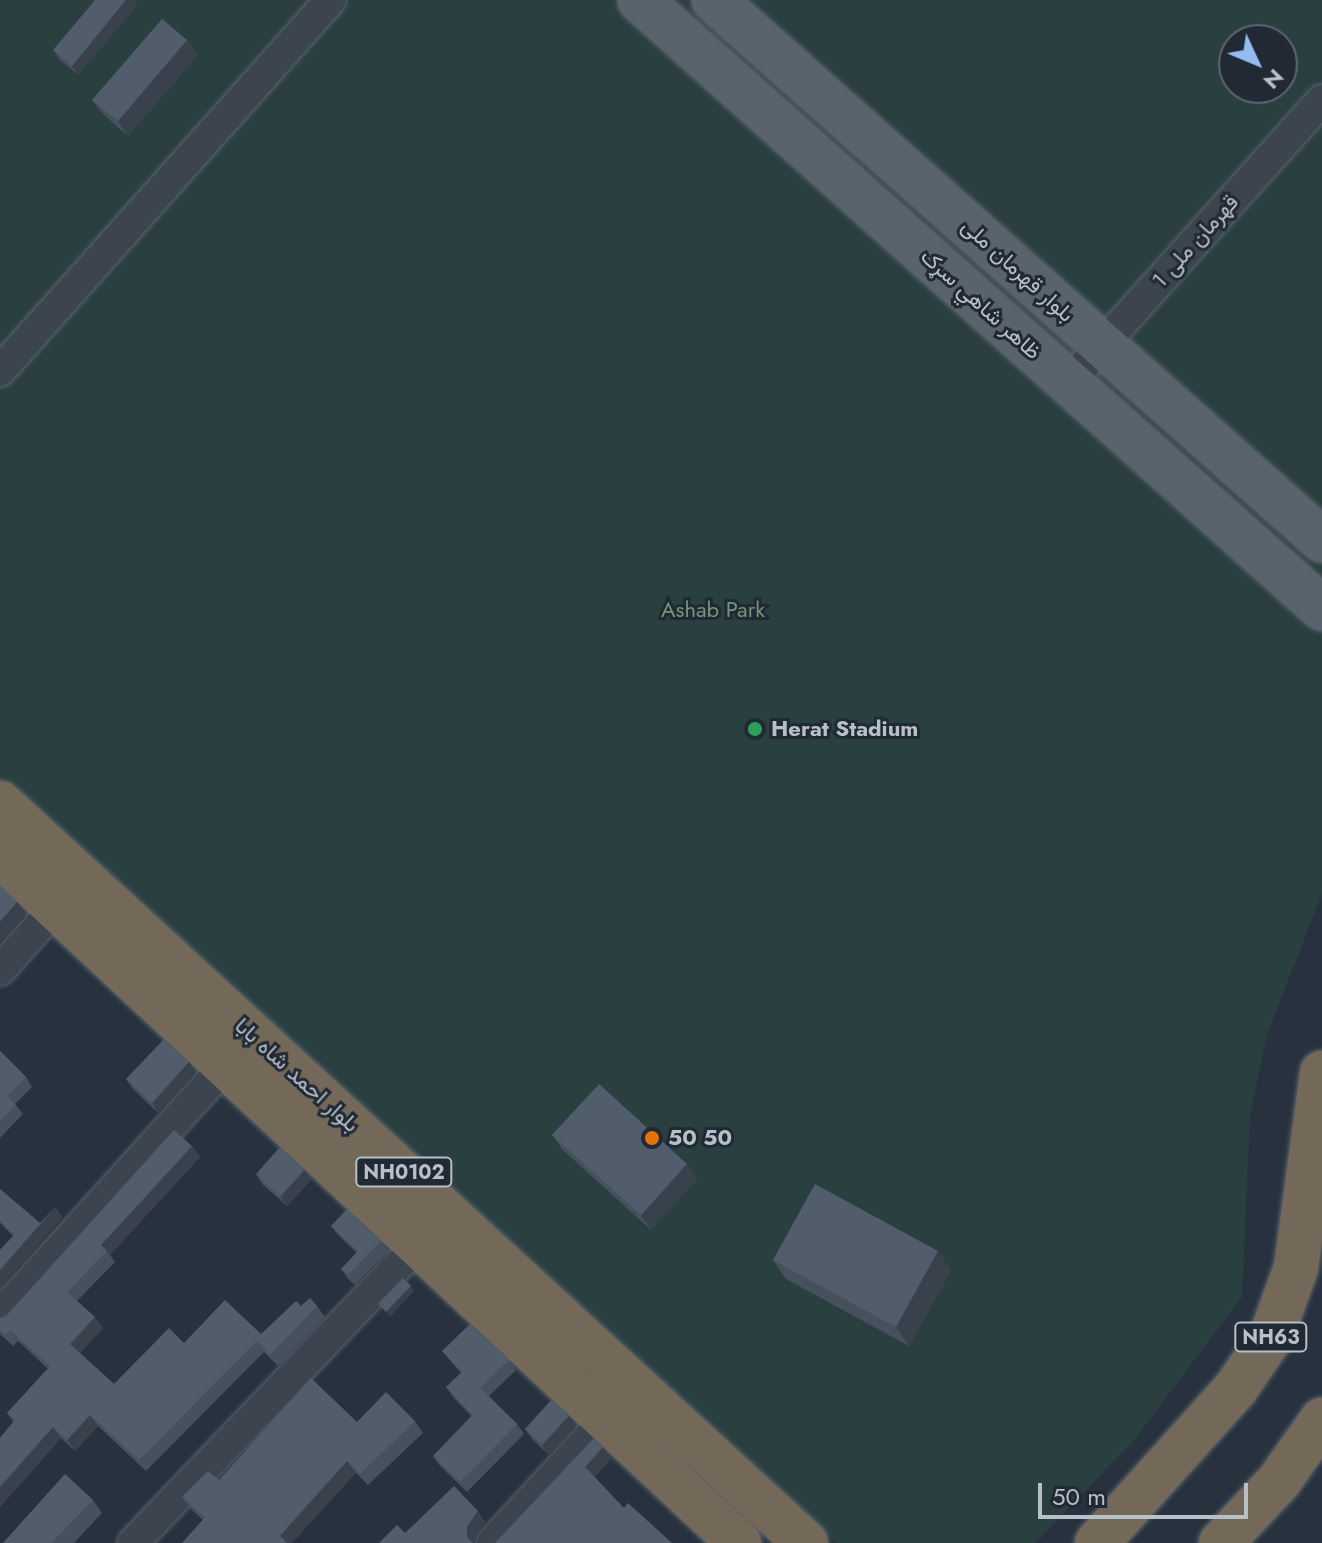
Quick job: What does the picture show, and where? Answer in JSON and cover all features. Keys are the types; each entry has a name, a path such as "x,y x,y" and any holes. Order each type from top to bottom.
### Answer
{"highway":[{"name":"بلوار احمد شاه بابا","path":"0,803 806,1543"},
{"name":"بلوار احمد شاه بابا","path":"0,856 421,1242 739,1543"},
{"name":"NH63","path":"1097,1543 1236,1388 1271,1337 1296,1268 1322,1073"},
{"path":"1221,1543 1279,1481 1322,1420"}],"main road":[{"name":"ظاهر شاهي سړک","path":"640,0 1322,608"},
{"name":"بلوار قهرمان ملی","path":"714,0 1322,540"}],"street":[{"path":"0,371 330,0"},
{"name":"قهرمان ملی 1","path":"1069,382 1322,100"},
{"path":"0,970 56,907"},
{"path":"0,1315 228,1063"},
{"path":"133,1543 421,1242"},
{"path":"492,1543 607,1418"}],"green space":[{"name":"Ashab Park","path":"0,0 1322,0 1322,894 1267,1034 1250,1116 1242,1297 1134,1440 1035,1543 836,1543 0,785"}],"building":[{"path":"95,0 126,0 72,66 53,50"},
{"path":"162,19 187,40 118,121 92,100"},
{"path":"0,885 17,902 0,922"},
{"path":"164,1039 189,1062 152,1103 126,1079"},
{"path":"0,1051 26,1077 7,1096 16,1105 0,1121"},
{"path":"599,1084 687,1164 641,1215 552,1135"},
{"path":"174,1130 192,1146 101,1245 107,1251 67,1292 95,1317 70,1344 114,1384 169,1328 184,1343 225,1300 261,1334 296,1301 301,1306 310,1298 317,1306 270,1355 257,1341 139,1460 90,1415 67,1440 53,1427 0,1487 0,1438 15,1420 7,1413 50,1366 10,1330 5,1335 0,1330 0,1318 6,1316"},
{"path":"280,1147 304,1170 280,1197 256,1174"},
{"path":"815,1184 938,1251 896,1327 773,1260"},
{"path":"0,1189 40,1223 55,1207 0,1270 0,1250 14,1235 0,1220"},
{"path":"347,1209 381,1241 348,1275 341,1269 358,1251 331,1226"},
{"path":"403,1278 411,1286 386,1312 378,1304"},
{"path":"470,1324 509,1360 480,1388 517,1424 460,1482 433,1456 473,1415 446,1387 462,1372 442,1351"},
{"path":"311,1378 357,1422 386,1392 415,1421 360,1474 347,1461 280,1536 287,1543 182,1543 205,1517 182,1497 208,1471 219,1480"},
{"path":"552,1399 569,1416 542,1445 525,1429"},
{"path":"594,1438 603,1447 585,1467 624,1508 628,1503 672,1543 495,1543"},
{"path":"65,1474 93,1500 51,1543 3,1543"},
{"path":"454,1486 478,1511 467,1527 467,1537 473,1543 379,1543 397,1525 405,1533"}],"place":[{"name":"Herat Stadium","path":"755,729"},
{"name":"50 50","path":"652,1138"}]}
